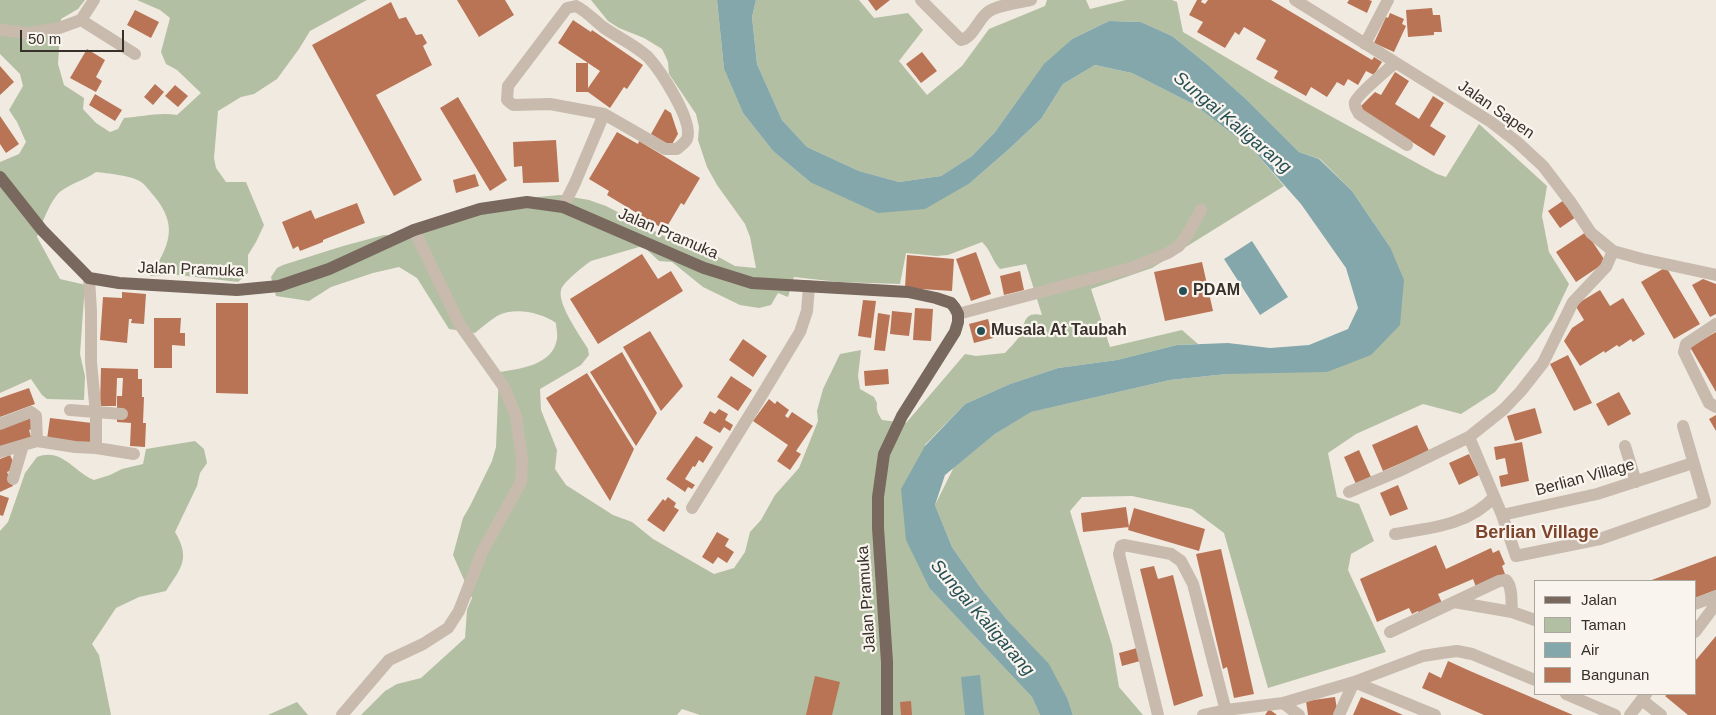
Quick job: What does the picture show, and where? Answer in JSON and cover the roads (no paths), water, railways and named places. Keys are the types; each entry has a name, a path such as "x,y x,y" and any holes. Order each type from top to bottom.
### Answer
{"main road":[{"path":"0,177 42,230 89,278"},
{"name":"Jalan Pramuka","path":"89,278 119,283 238,290 279,286 329,270 414,230 480,210 527,202 563,207 704,268 752,283 908,292 926,295 951,303 958,314 955,332 902,416 884,454 878,497 878,520 887,662 887,715"}],"street":[{"path":"0,30 30,33 59,28 81,20 94,0"},
{"path":"921,0 961,40 968,37 980,20 991,10 1031,0"},
{"name":"Jalan Sapen","path":"1295,0 1491,122 1517,142 1543,166 1591,233 1613,250 1642,259 1716,275"},
{"path":"1365,44 1388,0"},
{"path":"576,6 582,9 602,26 648,57 678,102 685,116 688,138 676,150 665,149 604,114 550,104 512,105 507,100 508,86 567,8 576,6"},
{"path":"81,20 135,54"},
{"path":"1395,63 1362,94 1355,102 1355,107 1359,114 1407,145"},
{"path":"563,207 604,114"},
{"path":"958,314 1131,268 1168,253 1179,246 1202,210"},
{"path":"342,715 389,660 423,644 448,628 459,611 482,552 521,482 522,459 516,416 504,387 460,326 414,230"},
{"path":"1348,492 1399,471 1468,437 1504,409 1522,391 1543,363 1573,302 1606,267 1613,250"},
{"path":"89,278 96,448"},
{"path":"692,508 758,404 800,332 807,311 809,286"},
{"path":"1716,324 1684,347 1684,352 1709,403 1716,407"},
{"path":"70,410 96,414 122,414"},
{"path":"0,424 31,412 36,416 37,441"},
{"path":"1468,437 1502,516 1516,556 1600,539 1705,502 1683,426"},
{"path":"0,452 37,441 134,454"},
{"path":"13,479 24,445"},
{"path":"1625,446 1636,482"},
{"name":"Berlian Village","path":"1502,516 1597,494 1694,463"},
{"path":"1395,534 1450,524 1486,506 1494,497"},
{"path":"1158,715 1119,554 1121,546 1124,545 1171,554 1181,561 1193,584 1226,712"},
{"path":"1390,632 1506,580 1509,582 1511,589 1512,612"},
{"path":"1696,604 1716,596"},
{"path":"1454,602 1512,612 1534,620"},
{"path":"1696,631 1716,604"},
{"path":"1204,715 1283,703 1354,682 1423,656 1458,651 1472,654 1534,680"},
{"path":"1339,715 1354,682"},
{"path":"1354,682 1435,715"},
{"path":"1568,695 1615,715"},
{"path":"1630,715 1644,697 1660,715"},
{"path":"1283,703 1299,715"}],"water":[{"name":"Sungai Kaligarang","path":"717,0 756,0 752,17 757,64 782,120 807,147 859,171 899,182 941,176 972,156 995,132 1044,64 1072,39 1109,21 1141,22 1172,36 1247,100 1299,152 1319,159 1352,191 1390,247 1404,280 1400,325 1371,355 1327,372 1227,374 1170,380 1031,412 995,434 945,475 935,505 952,547 980,587 1009,622 1049,664 1068,700 1073,715 1040,715 1032,697 930,589 906,540 901,489 925,446 965,404 1010,384 1058,368 1117,360 1177,345 1228,343 1270,348 1309,345 1348,329 1358,308 1346,268 1301,204 1253,150 1195,105 1132,73 1095,65 1063,84 1041,119 970,183 925,209 878,213 810,182 773,151 743,113 724,69"},
{"path":"1252,241 1288,297 1260,315 1224,259"},
{"path":"980,675 984,715 965,715 961,677"}],"place":[{"name":"PDAM","path":"1183,291"},
{"name":"Musala At Taubah","path":"981,331"}],"district":[{"name":"Berlian Village","path":"1537,533"}]}
